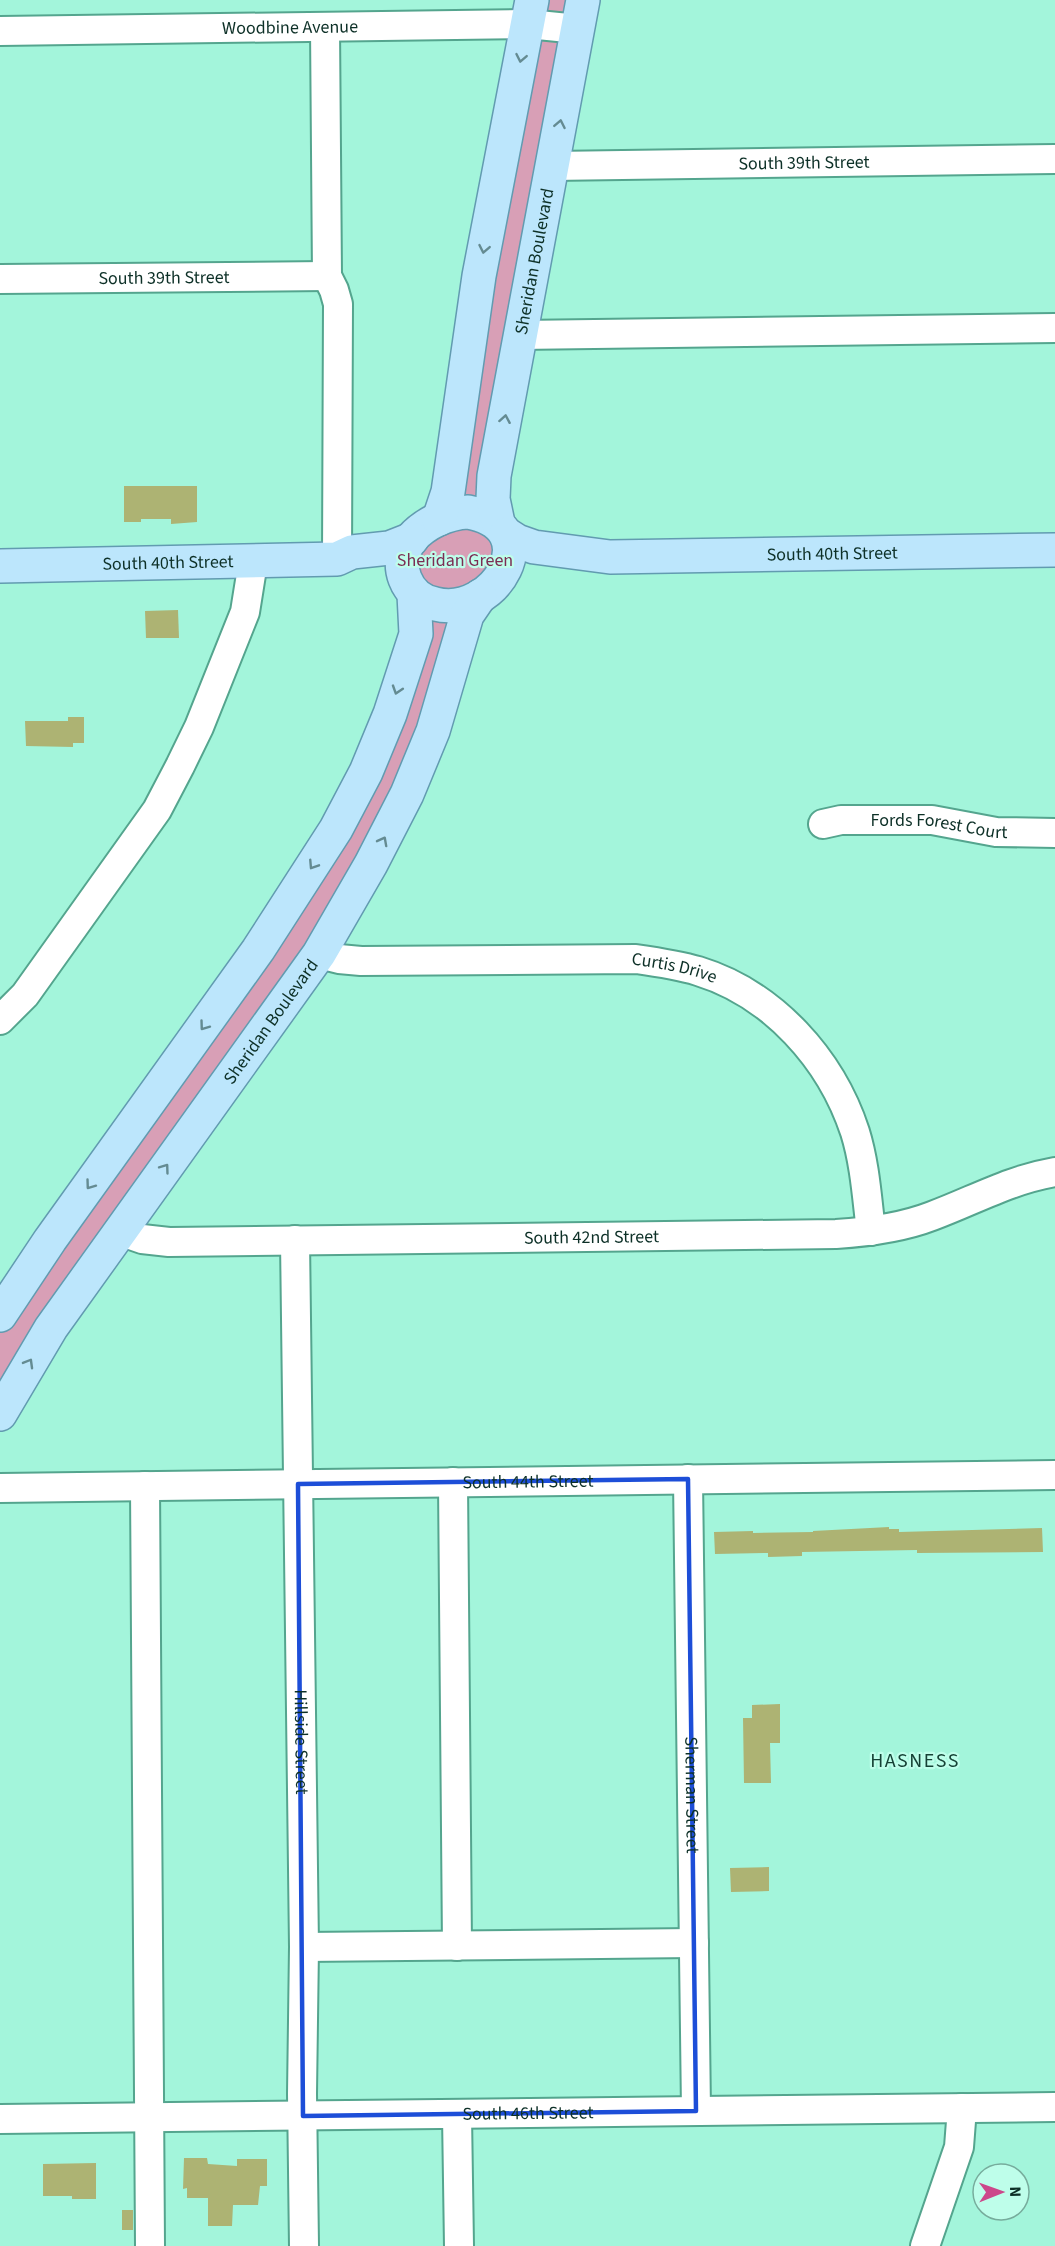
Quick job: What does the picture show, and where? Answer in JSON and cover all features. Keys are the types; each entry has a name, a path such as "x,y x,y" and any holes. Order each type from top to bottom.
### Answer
{"main road":[{"path":"439,519 448,492 479,276 530,12"},
{"name":"Sheridan Boulevard","path":"502,529 493,499 494,476 581,14"},
{"path":"0,1315 50,1240 258,950 336,829 366,772 416,634 416,615 403,565 407,547 412,539 439,519 458,513 479,514 502,529 509,559 489,588 464,602 438,605 424,602 410,589"},
{"name":"South 40th Street","path":"502,529 517,541 534,547 610,557 1055,550"},
{"name":"South 40th Street","path":"0,566 337,559 352,552 390,548 412,539"},
{"name":"South 40th Street","path":"489,588 521,570 610,557"},
{"name":"South 40th Street","path":"337,559 351,568 383,570 394,574 410,589"},
{"name":"Sheridan Boulevard","path":"0,1414 51,1328 319,954 371,864 407,794 436,720 467,615 489,588"}],"street":[{"name":"Woodbine Avenue","path":"0,31 325,27 393,13 581,14"},
{"path":"325,27 327,276 338,304 337,559"},
{"name":"South 39th Street","path":"552,166 1055,159"},
{"name":"South 39th Street","path":"0,279 327,276"},
{"path":"519,335 1055,328"},
{"path":"0,1020 25,995 157,810 199,727 245,612 253,562"},
{"name":"Fords Forest Court","path":"823,824 841,820 932,820 996,832 1055,832"},
{"name":"Curtis Drive","path":"319,954 361,961 636,959 666,963 701,972 734,987 766,1006 789,1026 809,1047 827,1072 842,1099 855,1133 861,1157 872,1231"},
{"name":"South 42nd Street","path":"119,1231 142,1239 169,1242 836,1234 872,1231 930,1217 998,1187 1036,1175 1055,1172"},
{"name":"Hillside Street","path":"295,1240 304,1947 304,2246"},
{"name":"South 44th Street","path":"0,1488 1055,1475"},
{"name":"Sherman Street","path":"688,1479 696,2111"},
{"path":"453,1482 458,1946"},
{"path":"145,1486 150,2246"},
{"path":"304,1947 694,1943"},
{"name":"South 46th Street","path":"0,2120 1055,2107"},
{"path":"925,2246 959,2146 962,2108"},
{"path":"457,2115 459,2246"}],"highlighted area":[{"path":"688,1479 696,2111 303,2116 298,1484"}],"green space":[{"name":"Sheridan Green","path":"532,0 583,0 519,335 499,581 407,794 0,1414 0,1315 258,950 390,714 407,585 425,527"}],"building":[{"path":"124,486 197,486 197,522 171,524 171,519 141,519 141,522 124,522"},
{"path":"178,610 179,638 146,638 145,611"},
{"path":"68,717 84,717 84,743 73,743 73,747 26,746 25,721 68,721"},
{"path":"889,1527 889,1529 899,1529 899,1532 1042,1528 1043,1552 917,1553 917,1550 802,1552 802,1556 768,1557 768,1553 715,1554 714,1532 813,1532"},
{"path":"780,1704 780,1743 770,1743 771,1783 744,1783 743,1718 752,1718 752,1705"},
{"path":"769,1867 769,1891 731,1892 730,1868"},
{"path":"184,2158 207,2158 208,2164 237,2166 237,2159 267,2159 267,2186 260,2186 258,2205 233,2205 232,2226 208,2226 208,2198 187,2198 187,2188 183,2189"},
{"path":"96,2163 96,2199 43,2196 43,2164"},
{"path":"122,2210 133,2210 133,2230 122,2230"}],"district":[{"name":"HASNESS","path":"915,1761"}]}
